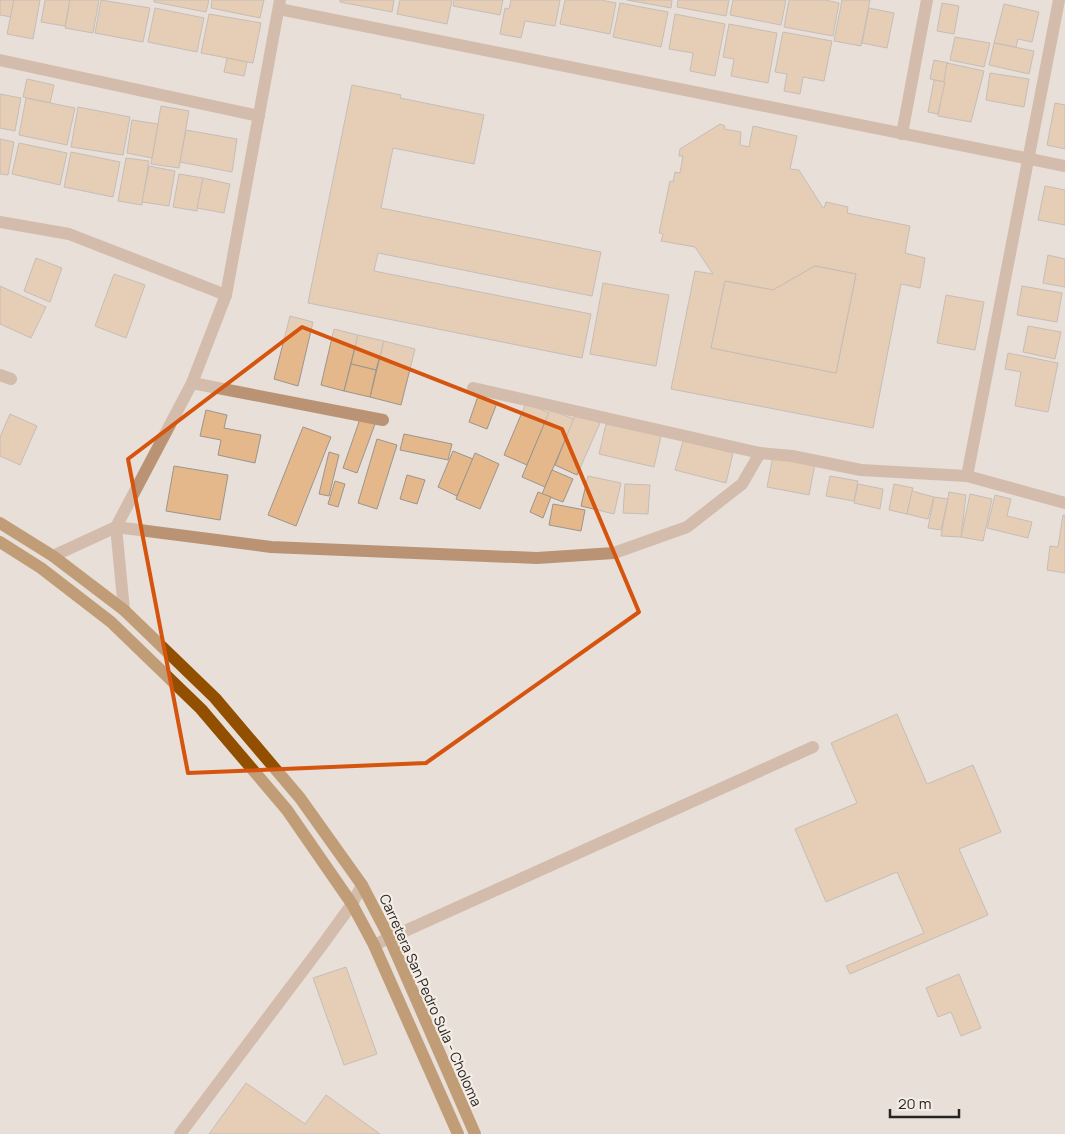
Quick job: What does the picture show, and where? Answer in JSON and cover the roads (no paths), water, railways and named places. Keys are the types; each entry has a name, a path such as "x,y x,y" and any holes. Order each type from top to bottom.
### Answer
{"main road":[{"name":"Carretera San Pedro Sula - Choloma","path":"0,523 53,556 124,610 215,698 300,798 362,885 389,937 475,1134"},
{"name":"Carretera San Pedro Sula - Choloma","path":"0,542 41,568 111,622 201,708 287,810 352,904 374,945 458,1134"}],"street":[{"path":"902,134 927,0"},
{"path":"967,476 1059,0"},
{"path":"124,610 116,527 192,383 226,295 279,4 902,134 1065,166"},
{"path":"0,60 259,116"},
{"path":"0,222 69,234 226,295"},
{"path":"192,383 383,420"},
{"path":"473,388 760,453 792,456 861,470 967,476 1065,503"},
{"path":"53,556 116,527 271,548 537,558 614,553 687,527 742,484 760,453"},
{"path":"374,945 813,747"},
{"path":"180,1134 352,904 362,885"}]}
